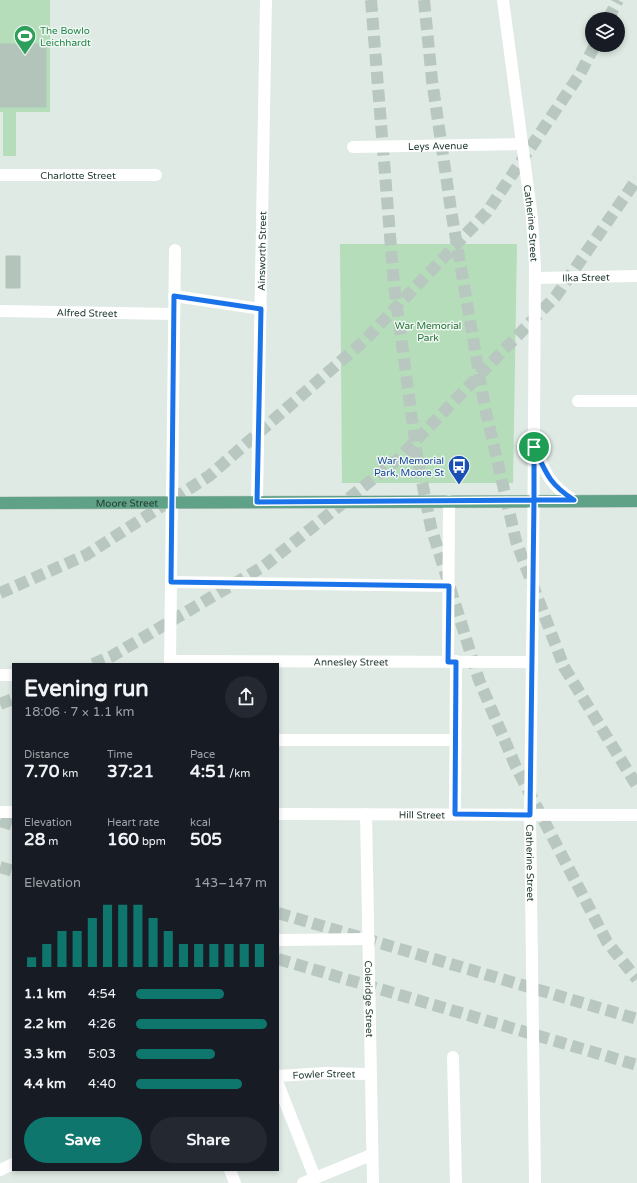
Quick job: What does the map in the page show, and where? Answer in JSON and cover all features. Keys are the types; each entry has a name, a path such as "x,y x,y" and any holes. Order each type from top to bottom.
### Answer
{"main road":[{"name":"Moore Street","path":"0,503 534,500 637,501"}],"street":[{"name":"Ainsworth Street","path":"257,502 266,0"},
{"name":"Catherine Street","path":"503,0 532,218 535,278 530,815 535,1183"},
{"name":"Leys Avenue","path":"353,147 522,144"},
{"name":"Charlotte Street","path":"0,175 156,175"},
{"path":"170,662 175,250"},
{"name":"Ilka Street","path":"535,278 637,276"},
{"path":"174,296 261,309"},
{"name":"Alfred Street","path":"0,311 174,314"},
{"path":"578,401 637,401"},
{"name":"Catherine Street","path":"534,447 549,479 561,492 574,500"},
{"path":"450,501 449,586 455,740 455,814"},
{"path":"171,582 449,586"},
{"name":"Annesley Street","path":"170,662 532,662"},
{"path":"0,675 12,675"},
{"path":"279,740 455,740"},
{"path":"0,812 12,812"},
{"name":"Hill Street","path":"279,814 637,815"},
{"name":"Coleridge Street","path":"366,814 371,1155 373,1183"},
{"path":"279,940 369,938"},
{"path":"453,1057 456,1183"},
{"name":"Fowler Street","path":"279,1076 325,1073 370,1074"},
{"path":"279,1086 316,1178"},
{"path":"303,1183 371,1155"},
{"path":"0,1170 12,1164"},
{"path":"230,1171 235,1183"}],"green space":[{"name":"The Bowlo Leichhardt","path":"0,0 50,0 50,112 16,112 16,156 3,156 3,112 0,112"},
{"name":"War Memorial Park","path":"340,244 517,244 513,483 342,483"}],"building":[{"path":"0,44 46,44 46,107 0,107"},
{"path":"6,256 20,256 20,288 6,288"}],"tunnel":[{"path":"371,0 394,285 417,456 431,527 479,680 516,767 607,942 637,979"},
{"path":"424,0 432,80 451,210 485,408 516,541 564,667 637,786"},
{"path":"612,12 618,0"},
{"path":"0,593 86,555 209,476 365,340 487,212 580,74 591,52"},
{"path":"95,663 112,656 264,566 398,459 556,296 637,179"},
{"path":"0,704 12,699"},
{"path":"0,821 12,825"},
{"path":"0,867 12,871"},
{"path":"279,913 637,1019"},
{"path":"279,959 637,1065"}],"place":[{"name":"The Bowlo Leichhardt","path":"25,56"},
{"name":"War Memorial Park, Moore St","path":"459,486"}],"route":[{"path":"534,447 534,500 257,502 261,309 174,296 171,582 449,586 448,662 456,662 455,814 530,815 534,500 574,500 561,492 552,483 534,447"}]}
